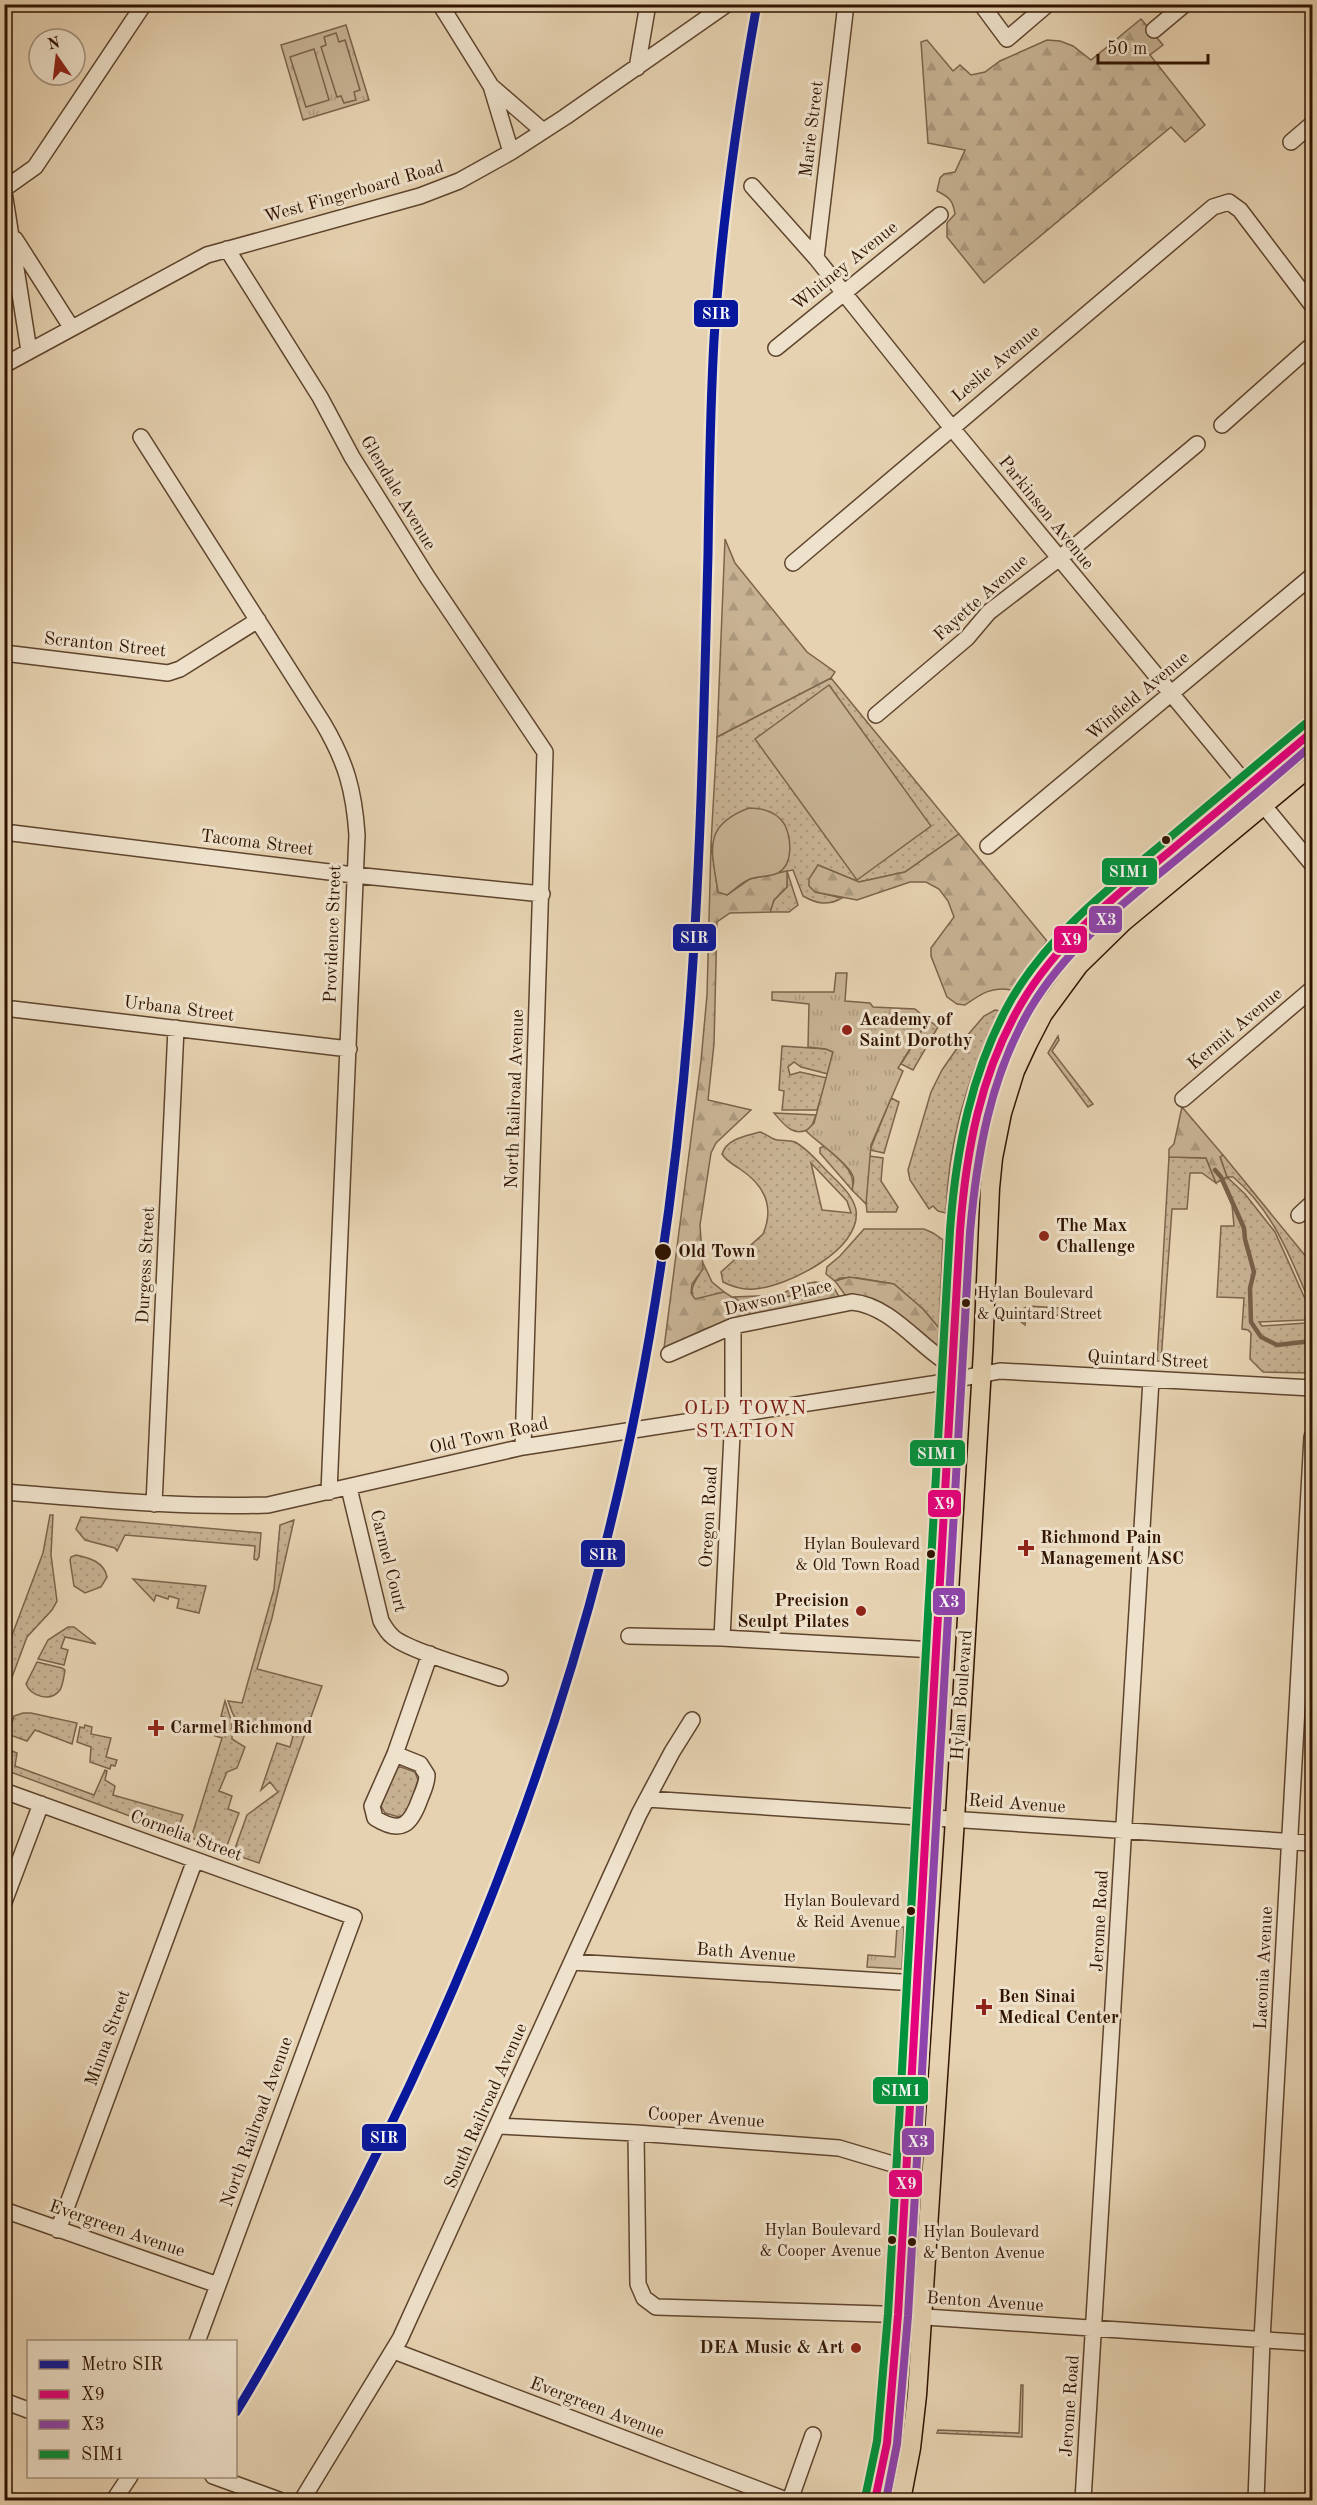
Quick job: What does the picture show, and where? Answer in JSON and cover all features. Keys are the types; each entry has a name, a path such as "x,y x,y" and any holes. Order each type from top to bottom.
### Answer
{"main road":[{"name":"Hylan Boulevard","path":"875,2500 887,2443 898,2315 935,1650 962,1197 967,1154 987,1077 1011,1022 1050,962 1082,927 1118,894 1312,732"},
{"name":"Hylan Boulevard","path":"901,2500 915,2422 923,2318 941,2005 955,1819 993,1158 1006,1099 1028,1043 1056,996 1095,948 1312,765"}],"street":[{"path":"29,351 4,191 35,167 144,4"},
{"path":"440,4 491,86 511,152"},
{"path":"637,68 648,4"},
{"name":"Marie Street","path":"816,258 846,4"},
{"path":"981,4 1007,39 1048,4"},
{"path":"1154,30 1185,4"},
{"name":"West Fingerboard Road","path":"5,364 207,255 443,188 480,170 637,68 726,5"},
{"path":"491,86 543,131"},
{"path":"1291,142 1312,124"},
{"name":"Parkinson Avenue","path":"752,186 816,258 1058,558 1312,864"},
{"name":"Leslie Avenue","path":"793,562 1213,207 1229,202 1240,210 1312,305"},
{"name":"Whitney Avenue","path":"776,348 940,215"},
{"path":"12,234 71,327"},
{"name":"Glendale Avenue","path":"227,249 320,397 352,457 428,578 545,752"},
{"path":"1222,425 1312,345"},
{"name":"Providence Street","path":"141,437 324,723 346,767 355,807 357,835 349,1049 328,1492"},
{"name":"Fayette Avenue","path":"876,715 967,638 989,612 1197,444"},
{"name":"Winfield Avenue","path":"988,846 1312,576"},
{"name":"Scranton Street","path":"4,653 168,673 180,669 258,620"},
{"name":"North Railroad Avenue","path":"523,1447 545,752"},
{"name":"Tacoma Street","path":"4,832 354,875 542,894"},
{"name":"Kermit Avenue","path":"1183,1099 1312,989"},
{"name":"Urbana Street","path":"5,1008 349,1049"},
{"name":"Durgess Street","path":"154,1504 176,1028"},
{"path":"1299,1215 1312,1203"},
{"name":"Dawson Place","path":"669,1354 733,1326 838,1304 865,1304 887,1316 952,1373"},
{"name":"Oregon Road","path":"722,1638 733,1414 733,1326"},
{"name":"Quintard Street","path":"981,1374 1000,1371 1312,1388"},
{"name":"Old Town Road","path":"4,1492 154,1504 226,1507 268,1505 523,1447 733,1414 952,1373 981,1374"},
{"name":"Jerome Road","path":"1083,2500 1151,1380"},
{"name":"Laconia Avenue","path":"1256,2500 1262,2340 1312,1437"},
{"name":"Carmel Court","path":"349,1488 381,1621 391,1636 430,1654 500,1678"},
{"path":"629,1635 935,1650"},
{"path":"395,1754 420,1764 427,1775 427,1781 411,1819 402,1826 375,1818 372,1810 395,1754 430,1654"},
{"name":"South Railroad Avenue","path":"302,2500 394,2351 647,1799 692,1720"},
{"name":"Cornelia Street","path":"4,1791 354,1917"},
{"name":"Reid Avenue","path":"647,1799 1312,1843"},
{"path":"4,1902 41,1804"},
{"name":"Minna Street","path":"58,2230 195,1860"},
{"name":"North Railroad Avenue","path":"198,2340 354,1917"},
{"name":"Bath Avenue","path":"572,1962 917,1983"},
{"name":"Cooper Avenue","path":"499,2126 636,2133 839,2148 906,2168"},
{"name":"Benton Avenue","path":"636,2133 638,2284 644,2298 656,2307 898,2315 1312,2343"},
{"name":"Evergreen Avenue","path":"4,2210 218,2285"},
{"name":"Evergreen Avenue","path":"394,2351 788,2500"},
{"path":"4,2401 27,2410"},
{"path":"788,2500 813,2435"},
{"path":"114,2500 129,2478"},
{"path":"218,2478 279,2500"}],"green space":[{"path":"1141,19 1163,45 1150,55 1205,125 1185,142 1171,127 984,283 947,237 947,223 955,214 954,209 950,200 937,191 940,178 944,174 955,172 965,150 928,143 921,42 927,40 953,71 960,65 971,75 985,72 1000,61 1047,40 1060,41 1073,46 1091,60"},
{"path":"346,25 369,100 303,120 281,45"},
{"path":"336,33 339,42 345,40 360,90 354,92 356,100 344,103 341,96 337,97 321,47 326,45 324,37"},
{"path":"314,49 329,100 306,107 290,57"},
{"path":"725,539 735,563 807,652 835,672 831,678 717,737"},
{"path":"831,678 959,834 905,872 859,882 818,865 815,892 842,898 832,902 813,901 803,896 793,870 787,871 798,905 789,912 770,912 774,900 787,887 787,877 750,879 711,844 717,737"},
{"path":"829,685 931,826 857,880 755,739"},
{"path":"749,808 769,812 782,821 789,837 789,858 787,864 778,873 750,879 727,895 718,892 713,841 723,823"},
{"path":"959,834 1047,941 1011,990 992,990 965,1005 957,1004 947,997 931,956 931,948 954,917 948,901 939,889 926,882 910,882 857,900 815,892 809,886 809,879 818,865 859,882 905,872"},
{"path":"711,844 718,892 727,895 750,879 787,871 787,887 774,900 770,912 730,913 717,922 714,1044 708,1100 751,1110 716,1143 711,1153 700,1225 703,1269 692,1284 691,1293 695,1299 724,1292 740,1302 753,1302 810,1293 823,1283 834,1288 841,1300 736,1320 708,1328 664,1348 701,1061 707,995"},
{"path":"836,973 847,973 845,1001 870,1003 873,1007 915,1009 928,1020 898,1068 903,1071 871,1145 866,1204 852,1190 854,1179 850,1170 806,1131 814,1123 833,1052 808,1047 809,1004 772,1000 772,992 834,992"},
{"path":"995,1010 1000,1011 978,1060 961,1109 951,1160 946,1213 938,1211 933,1206 929,1209 910,1180 908,1170 931,1092 942,1070 960,1044 984,1016"},
{"path":"928,1020 938,1027 913,1070 901,1064"},
{"path":"1058,1036 1059,1040 1052,1051 1093,1104 1088,1107 1048,1053"},
{"path":"782,1046 826,1049 833,1052 828,1074 801,1067 794,1062 788,1067 790,1075 800,1072 827,1078 817,1110 782,1110 784,1091 779,1090"},
{"path":"891,1098 899,1102 884,1153 870,1150"},
{"path":"1182,1107 1223,1155 1220,1157 1227,1177 1216,1183 1206,1158 1169,1157 1169,1149 1174,1144"},
{"path":"774,1113 816,1115 811,1128 800,1132 790,1129"},
{"path":"760,1132 775,1139 795,1142 813,1156 852,1199 856,1210 855,1225 847,1239 835,1252 802,1274 768,1287 746,1289 723,1282 721,1272 763,1234 768,1214 767,1205 761,1189 755,1182 722,1154 728,1144 733,1141","holes":["811,1163 847,1201 851,1213 822,1210"]},
{"path":"825,1146 849,1171 853,1183 852,1190 820,1153 820,1148"},
{"path":"1223,1155 1312,1264 1312,1308 1271,1221 1247,1190 1233,1177 1227,1177 1220,1157"},
{"path":"869,1156 883,1158 881,1181 898,1207 896,1212 867,1212 865,1191"},
{"path":"1169,1157 1206,1158 1216,1183 1202,1173 1190,1173 1187,1209 1172,1209 1161,1361 1157,1361"},
{"path":"1227,1177 1245,1194 1275,1232 1311,1312 1310,1317 1304,1320 1259,1322 1262,1326 1306,1323 1312,1320 1312,1373 1263,1372 1250,1359 1251,1333 1242,1329 1244,1298 1217,1297 1221,1226 1234,1226 1232,1205 1221,1180"},
{"path":"864,1229 924,1229 943,1240 939,1328 923,1309 894,1284 858,1278 840,1278 835,1281 826,1274 827,1267"},
{"path":"702,1261 712,1282 724,1292 694,1300 692,1289 702,1267"},
{"path":"849,1277 894,1284 923,1309 939,1328 938,1347 848,1299 835,1281"},
{"path":"823,1283 810,1293 753,1302 740,1302 734,1297 780,1295 799,1285"},
{"path":"1029,1306 1059,1308 1067,1316 1026,1313 1025,1325 1020,1321 1019,1314 1022,1309"},
{"path":"50,1515 53,1515 51,1555 57,1601 52,1610 27,1637 5,1696 5,1654 43,1553"},
{"path":"81,1517 261,1533 259,1557 257,1560 254,1559 255,1546 125,1535 117,1551 115,1548 85,1540 76,1529"},
{"path":"294,1520 272,1618 257,1669 322,1686 259,1863 233,1854 247,1815 278,1792 270,1782 261,1790 277,1743 290,1747 293,1736 250,1721 249,1724 239,1721 234,1717 228,1701 242,1703 274,1589 280,1525"},
{"path":"76,1555 100,1564 107,1577 101,1587 85,1593 74,1586 70,1560"},
{"path":"133,1579 206,1586 199,1613 177,1608 179,1599 169,1596 168,1599 156,1595 154,1601"},
{"path":"68,1627 74,1627 96,1644 65,1637 61,1648 68,1650 64,1665 38,1659 48,1640"},
{"path":"37,1662 65,1670 61,1688 56,1694 46,1697 36,1695 28,1688 26,1684"},
{"path":"225,1701 232,1723 232,1739 245,1747 237,1768 227,1772 219,1791 232,1796 228,1809 239,1813 225,1851 191,1838 222,1738 209,1734 211,1727 224,1730 227,1718 221,1716"},
{"path":"23,1713 77,1723 72,1744 35,1730 27,1741 10,1735 14,1716"},
{"path":"85,1725 92,1727 91,1734 111,1738 106,1757 117,1760 115,1766 111,1765 110,1769 90,1762 91,1747 77,1742 80,1727 84,1728"},
{"path":"5,1748 17,1753 15,1766 94,1795 105,1770 107,1771 105,1780 115,1786 113,1795 183,1815 176,1833 5,1770"},
{"path":"401,1767 415,1772 418,1780 407,1813 399,1817 385,1813 381,1806 395,1768"},
{"path":"897,1927 904,1927 902,1969 867,1967 868,1955 895,1957"},
{"path":"1021,2385 1023,2385 1022,2437 937,2433 938,2430 1019,2433"}],"waterway":[{"path":"1215,1170 1221,1177 1244,1228 1254,1272 1250,1288 1251,1322 1261,1337 1277,1345 1312,1341"}],"metro line":[{"name":"SIR","path":"237,2410 295,2310 371,2165 451,1994 521,1819 551,1730 579,1641 620,1485 658,1285 683,1084 699,843 714,340 731,172 757,4"}],"transit line":[{"name":"SIM1","path":"865,2498 877,2441 888,2314 950,1230 956,1170 968,1112 985,1055 997,1027 1011,1000 1042,955 1100,897 1305,724"},
{"name":"X9","path":"875,2500 887,2443 898,2315 960,1231 966,1172 977,1114 995,1058 1007,1031 1021,1004 1052,960 1107,904 1312,732"},
{"name":"X3","path":"886,2500 897,2444 908,2316 970,1232 977,1174 988,1117 995,1089 1016,1035 1044,987 1060,966 1116,910 1312,745"}],"place":[{"name":"Academy of Saint Dorothy","path":"847,1030"},
{"name":"The Max Challenge","path":"1044,1236"},
{"name":"Old Town","path":"663,1252"},
{"name":"Hylan Boulevard & Quintard Street","path":"966,1303"},
{"name":"Richmond Pain Management ASC","path":"1026,1548"},
{"name":"Hylan Boulevard & Old Town Road","path":"931,1554"},
{"name":"Precision Sculpt Pilates","path":"861,1611"},
{"name":"Carmel Richmond","path":"156,1728"},
{"name":"Hylan Boulevard & Reid Avenue","path":"911,1911"},
{"name":"Ben Sinai Medical Center","path":"984,2007"},
{"name":"Hylan Boulevard & Cooper Avenue","path":"892,2240"},
{"name":"Hylan Boulevard & Benton Avenue","path":"912,2242"},
{"name":"DEA Music & Art","path":"856,2348"}],"district":[{"name":"OLD TOWN STATION","path":"746,1420"}]}
